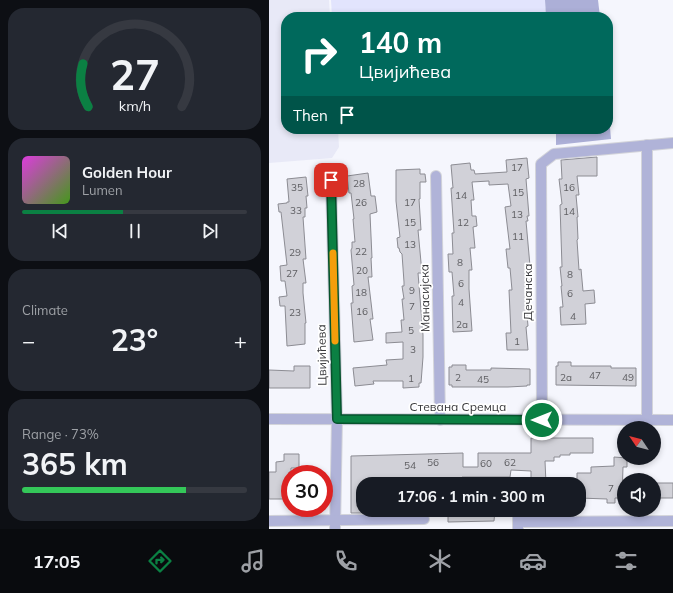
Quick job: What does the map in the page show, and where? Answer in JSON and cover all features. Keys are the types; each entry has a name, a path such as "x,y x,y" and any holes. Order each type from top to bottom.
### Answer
{"street":[{"path":"647,421 647,145 673,143"},
{"name":"Дечанска","path":"542,420 541,164 554,154 647,145"},
{"name":"Манасијска","path":"436,176 440,420"},
{"name":"Цвијићева","path":"331,180 337,419 335,525"},
{"name":"Стевана Сремца","path":"269,419 673,420"},
{"path":"269,521 335,525 424,520"},
{"path":"518,526 673,521"}],"shaded area":[{"path":"269,0 329,0 330,12 281,12 281,134 338,134 339,147 332,158 269,163"},
{"path":"331,0 545,0 546,12 332,12"},
{"path":"545,0 598,0 599,12 546,12"},
{"path":"556,134 611,134 611,139 556,145"}],"building":[{"path":"597,157 597,176 577,176 579,195 576,195 579,270 581,269 583,291 594,290 595,303 585,304 586,324 561,325 560,307 563,307 560,267 562,267 560,205 562,204 559,179 562,179 561,160"},
{"path":"527,158 529,178 526,179 529,216 527,216 528,221 526,221 531,295 528,296 529,304 526,304 528,350 507,350 506,333 511,333 509,290 512,290 510,268 508,268 506,249 510,249 505,207 511,206 508,184 489,185 489,181 472,182 474,200 471,200 472,216 476,216 477,226 473,227 475,248 470,248 472,270 469,270 469,289 472,331 453,332 452,296 454,296 452,272 449,272 448,254 453,254 452,233 454,233 451,165 470,163 471,170 474,170 475,174 507,172 506,160"},
{"path":"420,169 420,174 425,174 426,182 420,182 419,199 421,230 418,230 422,273 418,273 423,335 421,383 419,383 419,387 403,388 403,381 373,381 374,384 355,386 353,368 387,365 386,360 403,359 403,342 386,343 386,333 402,332 401,320 404,320 402,299 404,299 402,286 404,286 404,282 402,254 398,248 397,238 400,237 396,201 396,170"},
{"path":"368,173 371,196 375,196 377,212 370,214 372,277 368,277 373,319 370,319 373,340 354,342 351,303 353,303 352,286 354,285 351,250 352,242 355,242 351,193 349,193 347,176"},
{"path":"306,177 308,196 306,196 307,208 305,208 305,217 303,217 306,259 303,259 306,283 303,283 306,323 305,344 287,346 285,306 280,306 279,297 287,296 285,281 281,281 280,266 287,265 281,212 279,212 278,204 289,202 287,179"},
{"path":"558,362 571,362 571,366 611,366 611,368 636,368 636,386 556,385 556,366 558,366"},
{"path":"452,365 466,365 466,370 491,370 491,368 530,369 530,385 508,387 452,387 452,385 449,385 449,367 452,367"},
{"path":"294,366 310,366 310,388 269,388 269,370 294,371"},
{"path":"531,438 593,438 593,453 570,453 570,455 560,455 560,457 554,457 554,461 545,461 546,477 531,477 531,471 511,470 510,477 356,477 356,513 351,513 351,456 463,453 463,467 478,467 478,453 531,453"},
{"path":"284,454 299,454 299,465 281,465 281,499 269,499 269,472 276,472 276,462 284,461"},
{"path":"614,457 617,457 617,465 627,465 627,467 623,467 623,473 617,473 617,498 615,498 615,503 607,503 607,499 586,498 586,477 577,477 577,473 591,473 591,467 614,466"},
{"path":"661,483 673,483 673,498 661,498"},
{"path":"448,517 494,517 494,521 448,522"}],"slow traffic":[{"path":"333,253 335,341"}],"route":[{"path":"331,180 337,419 542,420"}]}
